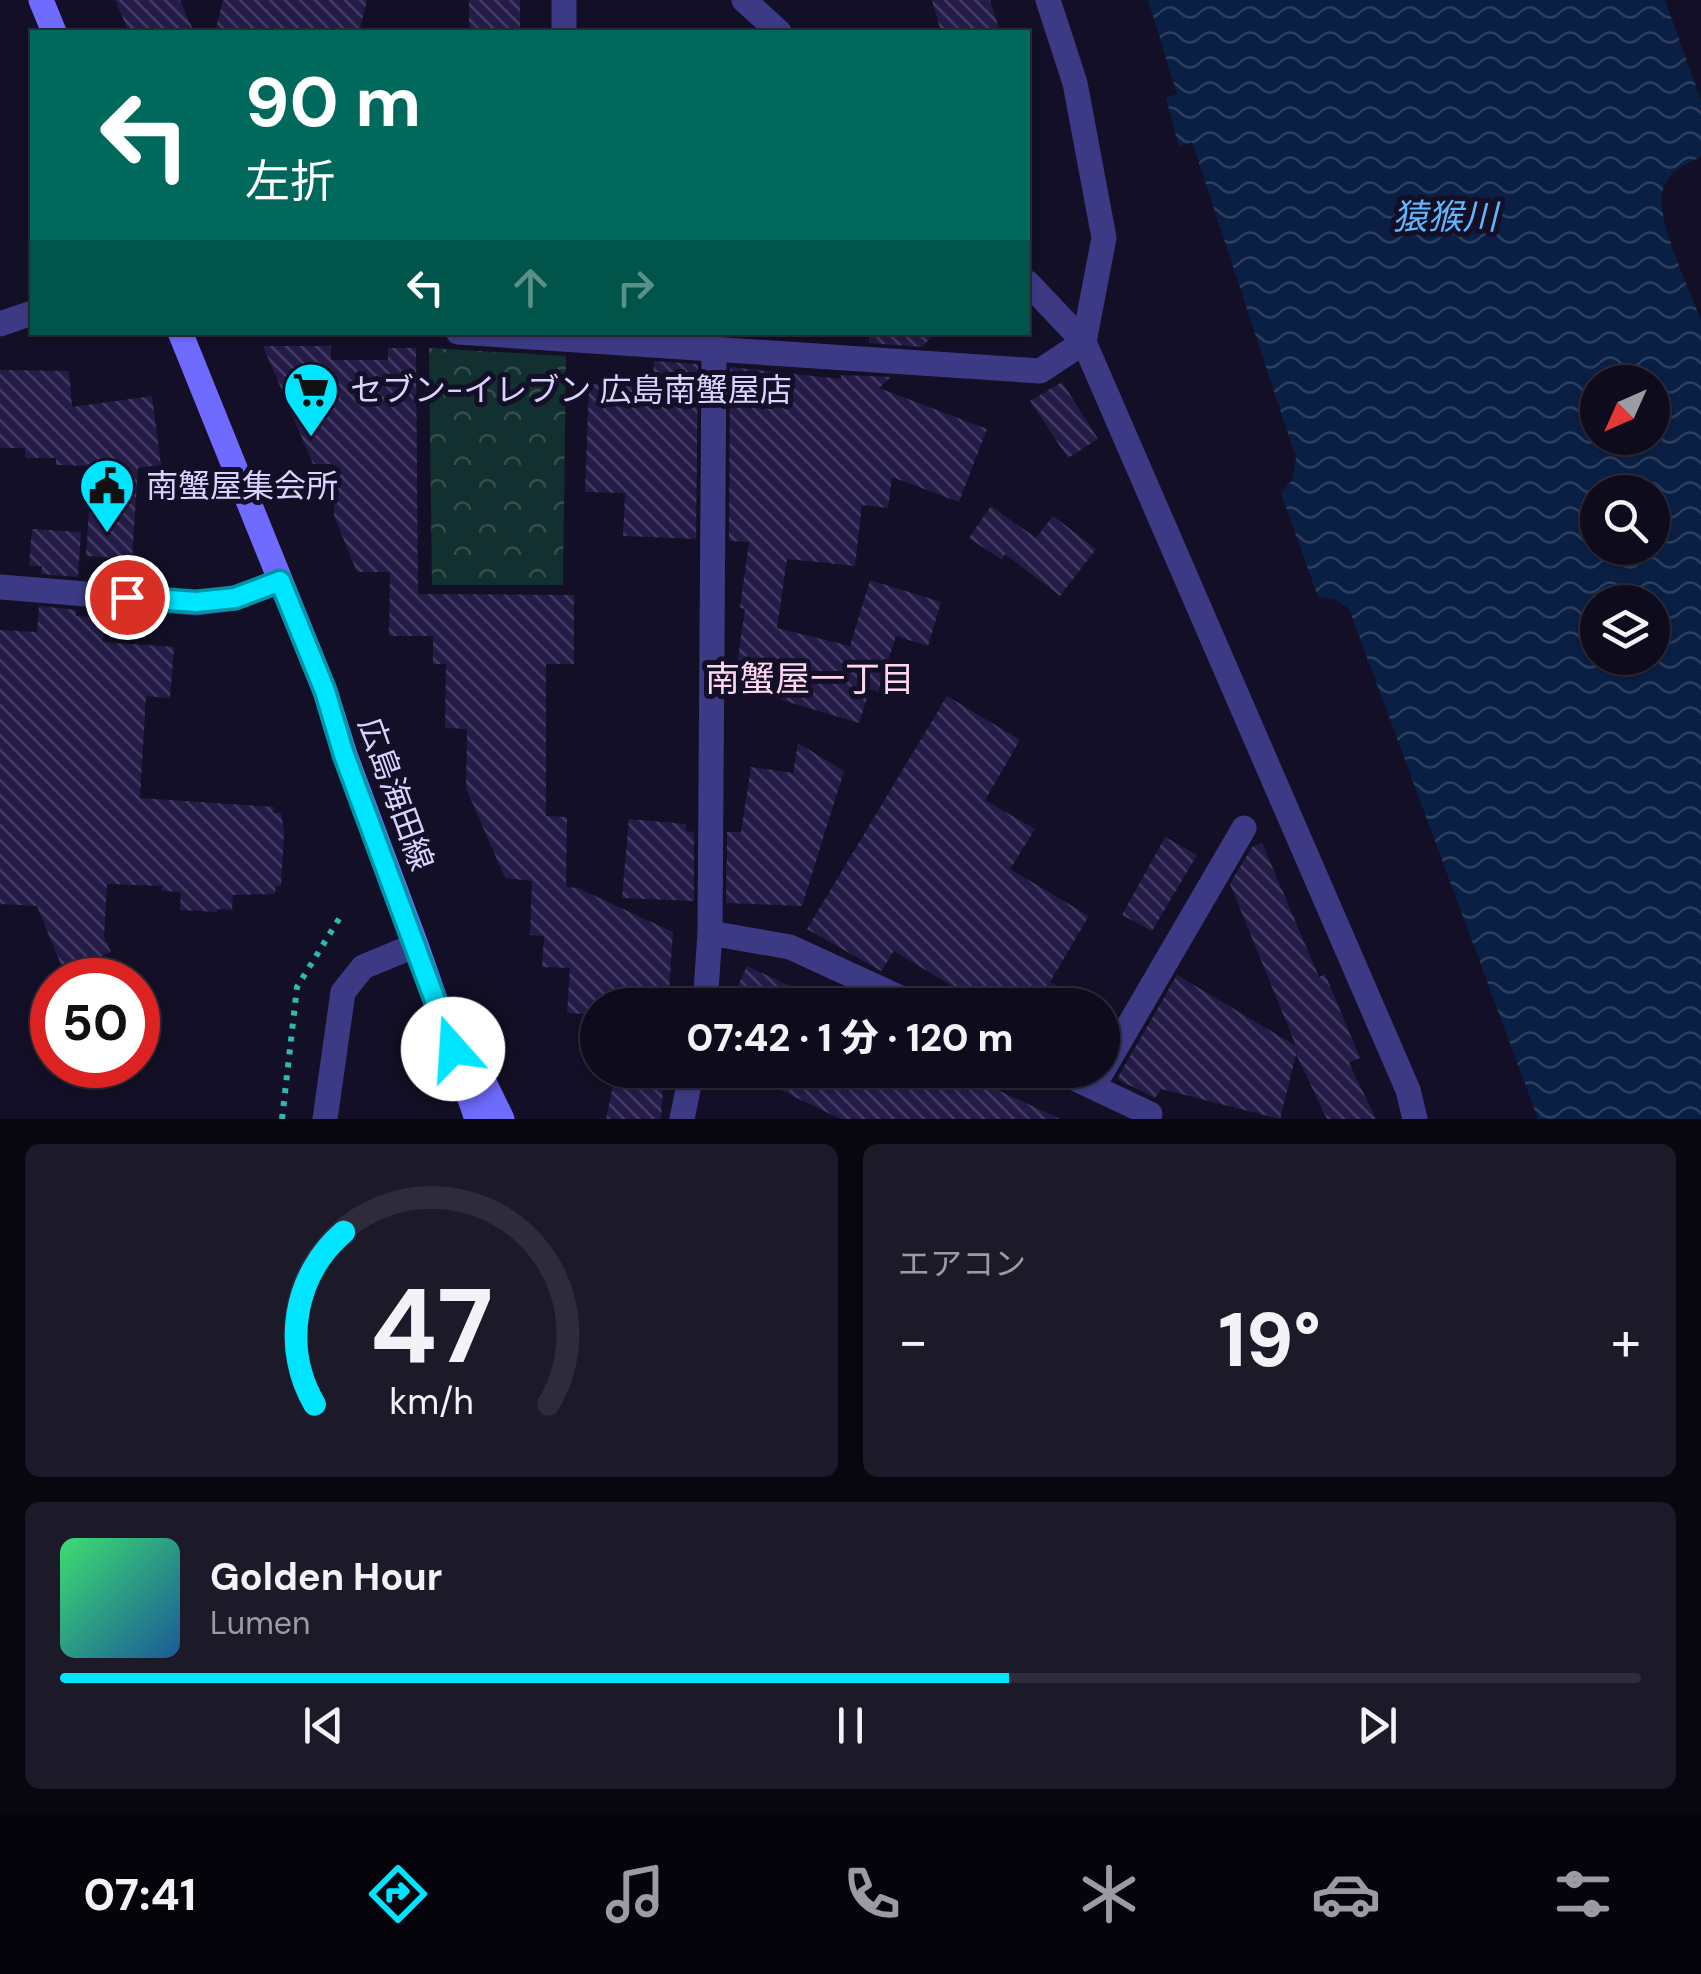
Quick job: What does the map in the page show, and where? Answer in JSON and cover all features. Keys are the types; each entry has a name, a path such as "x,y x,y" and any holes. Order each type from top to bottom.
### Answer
{"main road":[{"path":"41,0 53,30"},
{"name":"広島海田線","path":"183,335 325,691 344,755 477,1119"},
{"name":"広島海田線","path":"416,945 502,1119"}],"street":[{"path":"564,0 564,30"},
{"path":"744,0 777,30"},
{"path":"536,335 1040,371 1084,342 1104,238 1075,83 1048,0"},
{"path":"1030,285 1084,342 1408,1090 1414,1119"},
{"path":"0,324 30,314"},
{"path":"705,988 710,933 714,349"},
{"path":"0,587 196,602 235,598 280,581"},
{"path":"1120,1041 1244,828"},
{"path":"710,933 790,947 879,988"},
{"path":"325,1119 343,992 363,967 416,945"},
{"path":"682,1119 688,1088"},
{"path":"1095,1088 1150,1114"}],"path":[{"path":"282,1119 297,987 342,914"}],"green space":[{"path":"429,348 566,356 563,585 432,585"}],"water":[{"name":"猿猴川","path":"1148,0 1665,0 1701,100 1701,157 1672,175 1664,186 1662,205 1669,237 1701,321 1701,1119 1538,1119 1349,609 1335,599 1318,597 1281,493 1293,479 1296,458 1192,142 1179,147 1166,98 1177,94"}],"building":[{"path":"115,0 180,0 193,30 128,30"},
{"path":"223,0 367,0 360,30 216,30"},
{"path":"469,0 520,0 520,30 469,30"},
{"path":"932,0 990,0 999,30 940,30"},
{"path":"869,335 933,335 922,347 869,343"},
{"path":"263,346 331,346 331,360 388,360 388,348 416,348 418,594 574,595 574,664 546,664 546,816 567,817 566,887 578,888 673,932 669,988 580,988 580,1014 567,1013 570,968 542,967 544,936 530,935 532,881 505,878 466,788 467,729 445,728 446,664 433,664 433,636 389,636 390,572 357,572 334,516 334,464 313,464"},
{"path":"654,361 698,364 696,539 623,536 625,493 585,492 589,384 653,387"},
{"path":"730,367 841,379 841,375 891,377 879,388 987,429 959,502 892,477 888,508 862,505 855,566 787,559 777,628 850,646 870,580 941,602 928,646 896,636 878,692 870,689 859,723 734,686 749,542 729,541"},
{"path":"0,370 69,371 72,407 152,396 161,465 138,468 132,559 86,556 92,466 56,465 56,458 25,458 25,448 0,448"},
{"path":"1062,382 1098,439 1068,458 1030,401"},
{"path":"991,506 1036,538 1053,516 1096,549 1060,596 1005,554 1002,560 969,538"},
{"path":"32,529 81,532 78,577 41,574 42,566 29,566"},
{"path":"39,606 76,610 76,616 104,618 103,642 174,647 170,698 146,696 140,798 274,807 273,813 281,813 284,831 281,886 276,886 275,894 233,895 232,910 180,910 181,892 162,891 162,886 107,884 104,937 111,952 97,958 58,958 37,906 0,904 0,630 37,632"},
{"path":"947,696 1020,740 985,800 1035,829 1010,869 1089,916 1050,982 1061,988 956,988 894,951 881,971 807,929"},
{"path":"798,743 844,771 802,906 726,903 727,832 741,832 751,767 793,773"},
{"path":"629,819 686,824 686,831 694,832 694,901 622,898"},
{"path":"1165,837 1197,855 1152,931 1122,915"},
{"path":"1262,843 1319,977 1325,974 1360,1058 1349,1063 1376,1119 1327,1119 1296,1054 1280,1119 1161,1089 1155,1098 1120,1080 1120,1074 1177,975 1296,1046 1230,884 1252,847"},
{"path":"747,966 794,988 737,988"},
{"path":"612,1088 663,1088 661,1119 606,1119"},
{"path":"776,1088 994,1088 1060,1119 841,1119"}],"place":[{"name":"セブン-イレブン 広島南蟹屋店","path":"311,439"},
{"name":"南蟹屋集会所","path":"107,535"}],"district":[{"name":"南蟹屋一丁目","path":"810,679"}],"route":[{"path":"127,597 196,602 235,598 280,581 325,691 344,755 453,1049"}]}
